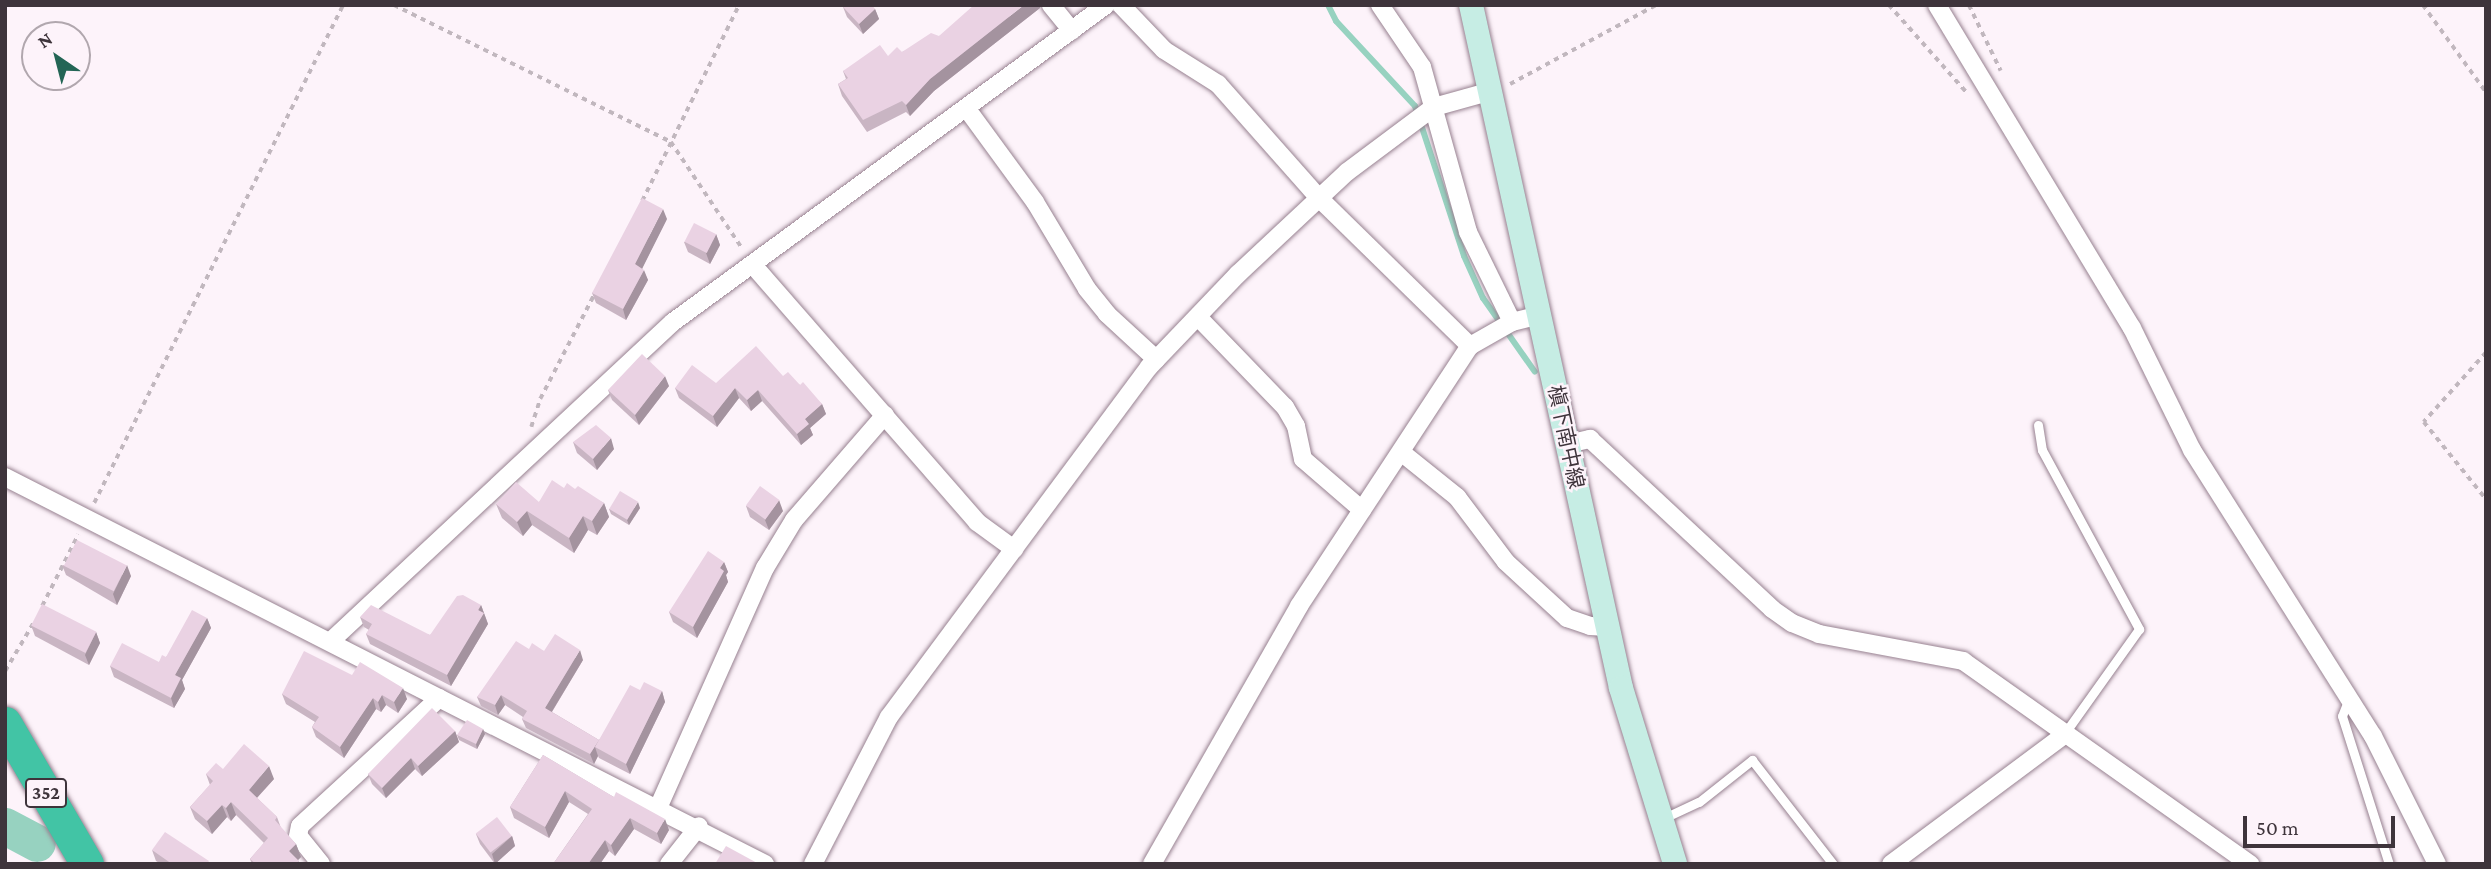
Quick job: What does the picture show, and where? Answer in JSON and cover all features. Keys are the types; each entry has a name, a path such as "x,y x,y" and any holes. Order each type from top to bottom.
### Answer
{"highway":[{"name":"352","path":"5,723 86,864"}],"main road":[{"name":"槇下南中線","path":"1471,5 1607,627 1669,861"}],"street":[{"path":"1051,5 1072,31"},
{"path":"332,640 673,322 1106,5"},
{"path":"1121,5 1164,50 1218,84 1318,197 1470,346"},
{"path":"1380,5 1415,55 1434,107 1468,232 1512,322"},
{"path":"1937,5 2132,328 2192,450 2388,761 2437,864"},
{"path":"813,864 890,717 1157,359 1318,197 1434,107 1488,92"},
{"path":"967,109 1035,202 1087,289 1107,314 1157,359"},
{"path":"752,265 977,522 1014,549"},
{"path":"1152,864 1299,606 1470,346 1512,322 1540,315"},
{"path":"1198,317 1285,407 1296,426 1303,459 1362,510"},
{"path":"659,808 765,568 794,520 885,415"},
{"path":"1568,444 1590,439 1772,609 1792,623 1819,634 1963,662 2063,736 2250,864"},
{"path":"1401,452 1457,497 1506,562 1567,618 1607,627"},
{"path":"5,477 332,640 439,698 698,826 765,864"},
{"path":"321,864 299,836 300,826 439,698"},
{"path":"1891,864 2063,736"},
{"path":"669,864 698,826"}],"lane":[{"path":"2038,425 2042,450 2139,629 2063,736"},
{"path":"2348,701 2342,716 2389,864"},
{"path":"1659,820 1699,802 1752,760 1833,864"}],"path":[{"path":"5,671 87,517 343,5"},
{"path":"394,5 671,142 752,265"},
{"path":"635,214 739,5"},
{"path":"1488,92 1656,5"},
{"path":"1889,5 1975,102"},
{"path":"2423,5 2486,92"},
{"path":"535,451 530,437 540,399 599,286"},
{"path":"2486,353 2424,422 2486,499"}],"building":[{"path":"872,5 875,9 859,24 843,7"},
{"path":"974,5 1024,5 930,79 906,105 902,101 863,120 838,84 848,78 843,71 880,45 888,56 897,47 902,52 931,33 939,36"},
{"path":"642,198 663,209 635,264 644,270 623,309 592,293"},
{"path":"694,223 716,234 707,253 684,242"},
{"path":"756,346 783,376 788,372 800,385 803,382 822,404 805,419 809,424 797,434 758,390 747,400 735,388 713,416 675,388 692,365 716,383"},
{"path":"642,354 665,376 635,415 608,390"},
{"path":"596,425 611,438 593,459 573,442"},
{"path":"552,480 564,488 567,483 575,489 578,486 604,503 592,521 583,516 569,538 527,511 517,522 496,504 516,482 539,502"},
{"path":"760,486 779,500 765,520 746,505"},
{"path":"620,491 638,502 627,520 609,509"},
{"path":"77,540 127,565 114,591 64,566"},
{"path":"708,551 724,562 720,568 724,571 693,627 669,612"},
{"path":"463,595 481,605 478,610 484,613 447,675 366,634 372,624 360,617 371,605 430,635 457,596"},
{"path":"42,604 96,632 85,653 31,625"},
{"path":"192,610 207,618 175,675 181,678 171,698 110,666 122,643 159,662 162,655 166,657"},
{"path":"555,634 580,650 545,708 599,740 590,754 522,719 527,711 501,695 495,705 477,697 516,641 529,649 532,643 544,651"},
{"path":"304,651 352,675 360,662 403,688 394,702 382,695 378,702 373,698 340,747 312,727 319,717 282,694"},
{"path":"644,682 662,691 626,764 595,747 630,685 640,690"},
{"path":"432,708 455,731 418,766 411,758 382,788 368,774"},
{"path":"467,720 483,729 476,744 457,735"},
{"path":"244,744 269,766 249,790 277,817 275,820 296,844 289,851 299,861 295,864 256,864 250,859 268,838 231,802 226,808 222,805 207,821 190,807 213,781 206,774 216,763 223,769"},
{"path":"543,755 614,797 616,792 665,819 657,833 630,818 611,845 605,840 588,864 553,864 592,809 565,791 545,827 510,807"},
{"path":"497,817 512,836 490,853 476,834"},
{"path":"165,832 209,861 207,864 172,864 152,850"},
{"path":"726,846 759,864 715,864"}],"waterway":[{"path":"1328,5 1336,21 1415,106 1464,256 1483,298 1535,372"},
{"path":"5,826 37,843"}]}
